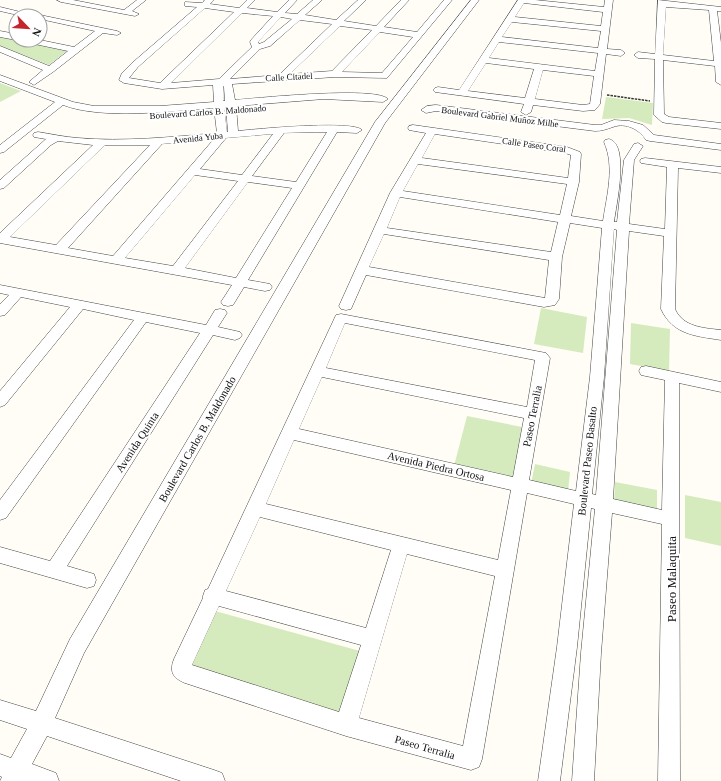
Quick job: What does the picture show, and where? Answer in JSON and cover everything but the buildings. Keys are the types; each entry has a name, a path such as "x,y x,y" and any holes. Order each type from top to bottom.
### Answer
{"street":[{"path":"61,0 135,14"},
{"path":"126,12 142,0"},
{"path":"162,86 250,0"},
{"path":"257,47 254,42 293,0"},
{"path":"227,135 218,108 217,86 257,47 267,44 318,0"},
{"path":"282,77 362,0"},
{"path":"335,74 405,0"},
{"path":"188,4 207,3 240,10 339,22 419,35 448,0"},
{"path":"385,102 475,0"},
{"path":"462,93 522,0 608,10"},
{"path":"438,90 529,102 590,108 595,104 609,0"},
{"path":"721,82 717,9 662,2 658,115 666,120 721,126"},
{"name":"Calle Citadel","path":"207,3 125,75 124,80 162,86 335,74 384,76 419,35"},
{"path":"48,19 117,33"},
{"path":"509,20 605,29"},
{"path":"34,82 101,30"},
{"path":"496,39 621,53"},
{"path":"48,44 75,50"},
{"path":"0,49 50,70"},
{"path":"638,55 720,64"},
{"path":"482,60 598,74"},
{"path":"524,122 539,67"},
{"name":"Boulevard Carlos B. Maldonado","path":"0,78 91,114 117,117 218,108 316,103 385,102 380,122 77,646 42,723 9,773"},
{"path":"116,259 192,171 227,135 230,108 229,86 223,81"},
{"path":"0,139 53,100"},
{"path":"0,150 53,100"},
{"name":"Boulevard Gabriel Muñoz Milhe","path":"524,122 433,114 426,111 428,109 436,108 524,122 604,135 614,123 630,124 644,130 644,148"},
{"name":"Avenida Yuba","path":"38,135 101,143 158,142 227,135 335,128 357,130"},
{"name":"Avenida Quinta","path":"55,570 240,282 335,128"},
{"name":"Calle Paseo Coral","path":"363,270 544,303 550,302 552,299 556,257 573,182 577,155 572,151 413,128"},
{"path":"177,270 280,131"},
{"path":"346,306 396,193 432,131"},
{"path":"604,135 623,146 644,148 721,147"},
{"name":"Boulevard Paseo Basalto","path":"584,781 591,653 604,504 616,226 616,166 614,153 604,135"},
{"path":"0,186 54,138"},
{"path":"60,249 158,142"},
{"path":"0,239 101,143"},
{"path":"644,148 673,164 721,170"},
{"name":"Boulevard Paseo Basalto","path":"549,781 567,647 597,377 605,290 616,226 630,160 644,148"},
{"path":"414,160 573,182"},
{"path":"673,164 668,303 670,314 674,321 690,329 721,335"},
{"path":"192,171 300,186"},
{"path":"396,193 564,219 670,233"},
{"path":"379,230 556,257"},
{"path":"0,239 265,287"},
{"path":"0,289 235,335"},
{"path":"0,312 18,293"},
{"path":"0,401 79,305"},
{"path":"0,513 142,318"},
{"name":"Paseo Terralia","path":"343,318 541,356 543,358 532,414 471,759 346,725 185,673 181,670 181,666 212,596 255,509 340,319 343,318"},
{"path":"317,371 532,414"},
{"path":"646,371 721,387"},
{"name":"Paseo Malaquita","path":"669,781 672,377"},
{"name":"Avenida Piedra Ortosa","path":"288,433 583,498 671,519"},
{"path":"255,509 504,570"},
{"path":"346,725 401,545"},
{"path":"0,555 87,580"},
{"path":"212,596 373,638"},
{"path":"0,710 214,781"},
{"path":"9,773 48,781"}],"path":[{"path":"596,94 658,102"}],"green space":[{"path":"0,37 8,39 8,48 48,47 67,51 49,65 0,46"},
{"path":"0,83 21,91 0,102"},
{"path":"606,97 653,103 652,125 629,118 602,119"},
{"path":"541,308 587,317 583,353 534,344"},
{"path":"631,323 670,329 669,371 630,364"},
{"path":"467,416 522,427 513,479 454,466"},
{"path":"535,464 570,472 568,492 531,484"},
{"path":"615,482 657,490 657,514 614,505"},
{"path":"685,495 721,502 721,546 685,538"},
{"path":"215,611 360,651 342,714 189,670"}]}
